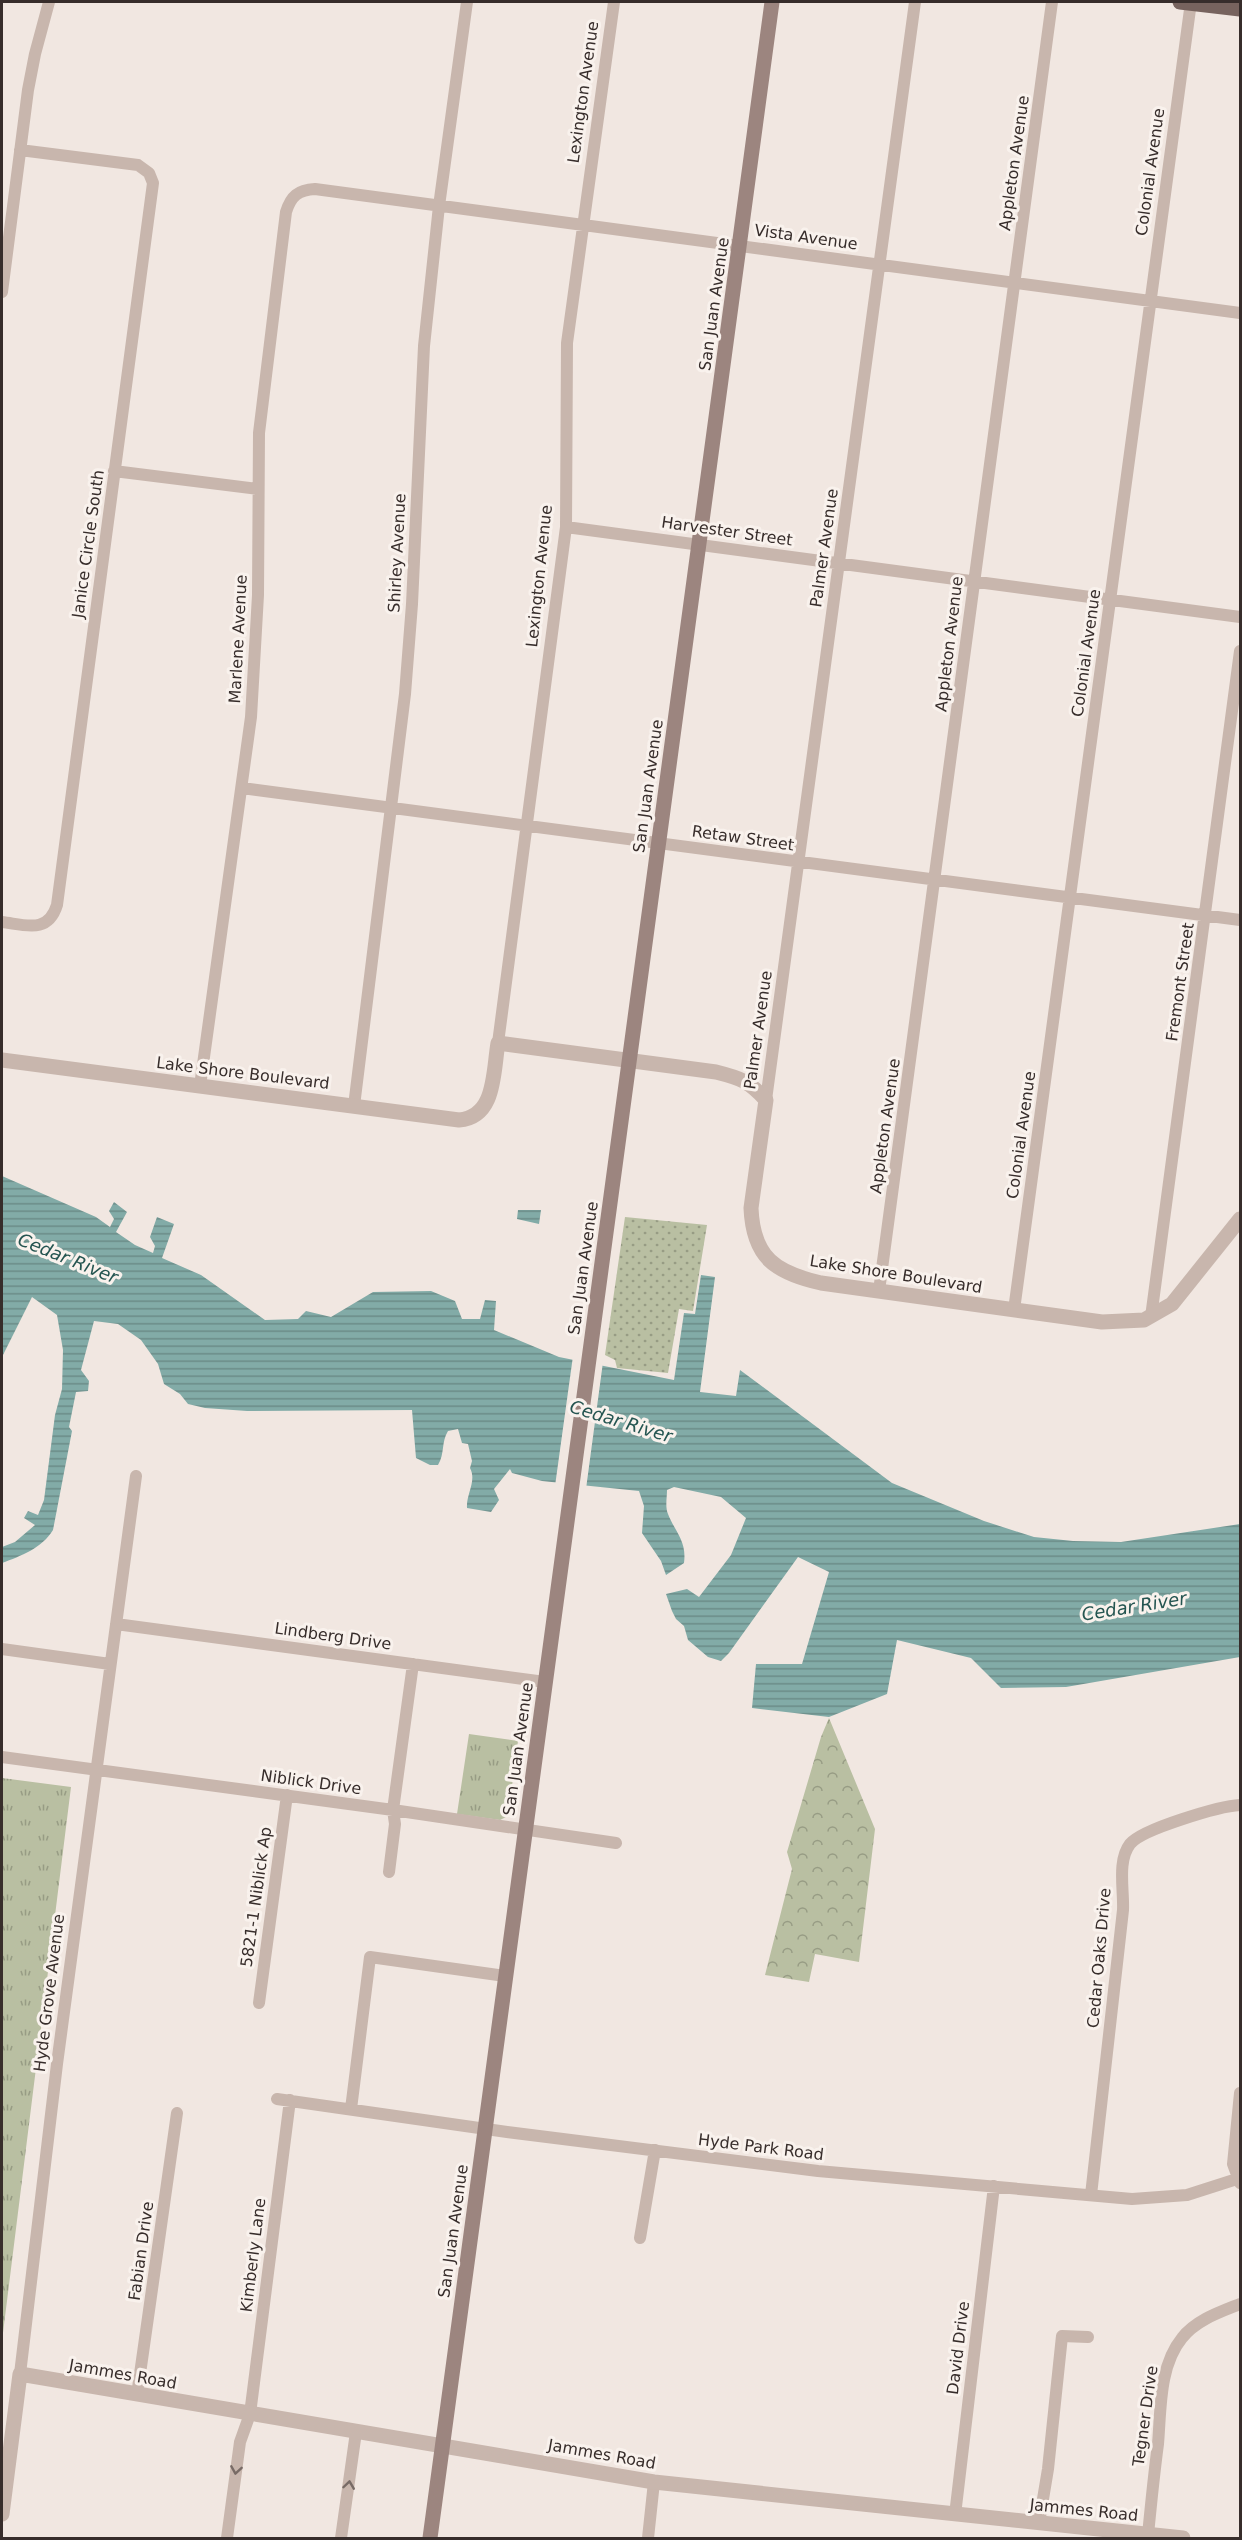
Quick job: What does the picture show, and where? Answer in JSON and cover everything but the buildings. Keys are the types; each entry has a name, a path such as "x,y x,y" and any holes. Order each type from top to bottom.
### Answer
{"main road":[{"name":"San Juan Avenue","path":"430,2538 772,2"},
{"path":"1187,2 1240,9"}],"street":[{"path":"2,292 35,54 49,2"},
{"name":"Shirley Avenue","path":"354,1106 405,683 412,604 420,388 439,206 468,2"},
{"name":"Lexington Avenue","path":"479,1114 490,1096 498,1043 566,527 567,343 614,2"},
{"name":"Palmer Avenue","path":"765,1100 915,2"},
{"name":"Appleton Avenue","path":"879,1291 1052,2"},
{"name":"Colonial Avenue","path":"1014,1310 1110,599 1187,2"},
{"name":"Janice Circle South","path":"2,922 35,926 44,924 50,919 57,905 153,183 149,173 138,165 20,150"},
{"name":"Vista Avenue","path":"296,194 304,190 315,189 1240,313"},
{"name":"Marlene Avenue","path":"200,1086 242,789 255,671 259,433 286,212 296,194"},
{"path":"114,471 258,489"},
{"name":"Harvester Street","path":"566,527 1240,617"},
{"name":"Fremont Street","path":"1151,1317 1240,651"},
{"name":"Retaw Street","path":"242,789 1240,920"},
{"path":"498,1043 716,1072 741,1078 754,1087 765,1100"},
{"name":"Lake Shore Boulevard","path":"2,1060 459,1120 479,1114"},
{"name":"Lake Shore Boulevard","path":"765,1100 751,1209 752,1228 763,1253 773,1265 800,1278 1116,1323 1151,1317 1172,1304 1185,1291 1240,1219"},
{"name":"Hyde Grove Avenue","path":"2,2514 95,1770 136,1476"},
{"name":"Lindberg Drive","path":"116,1624 545,1682"},
{"path":"2,1649 110,1664"},
{"path":"389,1872 395,1824 393,1810 413,1664"},
{"name":"Niblick Drive","path":"2,1757 616,1843"},
{"name":"5821-1 Niblick Ap","path":"259,2003 286,1795"},
{"name":"Cedar Oaks Drive","path":"1091,2195 1123,1907 1125,1854 1129,1845 1142,1835 1210,1811 1240,1805"},
{"path":"351,2109 370,1957 505,1976"},
{"path":"1240,2092 1233,2164 1240,2180"},
{"name":"Hyde Park Road","path":"283,2099 485,2129 818,2171 1132,2199 1187,2195 1240,2180"},
{"name":"Kimberly Lane","path":"227,2538 240,2442 250,2414 283,2099"},
{"name":"Fabian Drive","path":"137,2395 177,2113"},
{"path":"640,2238 654,2150"},
{"name":"David Drive","path":"955,2515 994,2186"},
{"name":"Tegner Drive","path":"1148,2535 1165,2378 1173,2350 1183,2336 1196,2325 1240,2304"},
{"path":"1039,2523 1048,2469 1062,2336 1088,2337"},
{"name":"Jammes Road","path":"20,2374 654,2481 1183,2538"},
{"path":"341,2538 356,2432"},
{"path":"648,2538 654,2481"}],"green space":[{"path":"625,1217 707,1225 693,1311 679,1309 668,1373 617,1368 615,1360 605,1355"},
{"path":"829,1718 875,1829 859,1962 815,1954 809,1982 765,1975 792,1869 787,1852 821,1737"},
{"path":"469,1734 518,1741 508,1816 500,1820 457,1814"},
{"path":"2,1778 71,1787 2,2341"}],"water":[{"name":"Cedar River","path":"2,1176 96,1217 110,1227 114,1219 109,1211 114,1202 127,1212 116,1232 135,1245 153,1253 155,1246 150,1237 157,1217 174,1224 162,1258 201,1275 265,1320 298,1319 306,1311 331,1317 373,1292 431,1291 455,1301 462,1319 480,1319 485,1300 496,1301 494,1330 559,1357 674,1380 684,1313 695,1314 701,1275 715,1277 700,1392 736,1396 740,1370 892,1483 984,1521 1034,1537 1121,1542 1240,1524 1240,1657 1066,1687 1001,1688 971,1658 897,1640 887,1694 829,1717 752,1708 756,1664 802,1664 829,1572 798,1557 729,1653 721,1661 708,1657 688,1640 684,1626 676,1619 666,1594 687,1589 699,1597 731,1555 746,1518 721,1497 674,1487 667,1490 667,1511 684,1549 684,1563 666,1575 661,1561 642,1533 644,1506 639,1491 542,1481 512,1473 510,1469 494,1489 499,1500 491,1512 467,1508 472,1483 470,1468 472,1461 468,1444 462,1443 458,1429 448,1431 438,1465 430,1465 416,1458 412,1410 247,1411 205,1408 188,1404 180,1394 164,1384 158,1364 141,1340 118,1324 94,1321 81,1370 89,1381 88,1391 76,1392 69,1427 72,1431 53,1530 37,1547 2,1563 2,1547 15,1542 35,1525 24,1518 28,1511 38,1515 44,1500 55,1415 62,1389 63,1350 57,1315 32,1297 2,1357"},
{"path":"518,1210 541,1210 539,1224 517,1219"}],"pier":[{"path":"573,1356 603,1362 586,1489 555,1486"}]}
